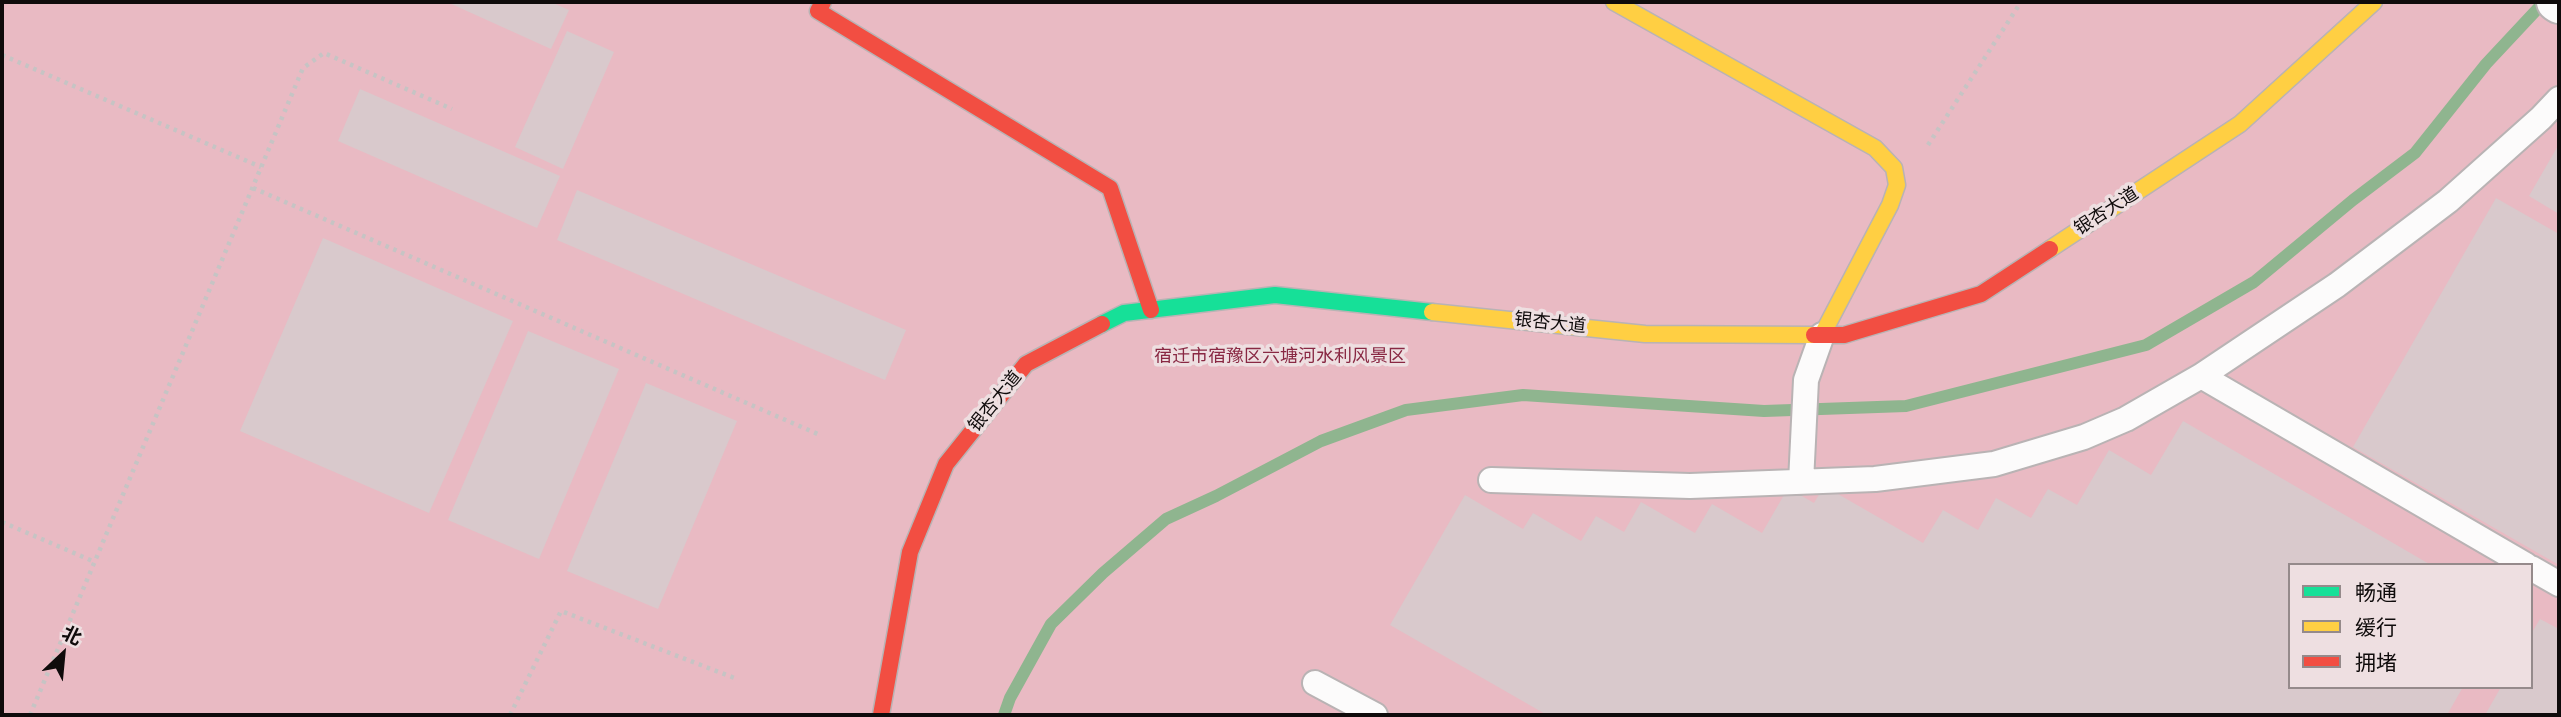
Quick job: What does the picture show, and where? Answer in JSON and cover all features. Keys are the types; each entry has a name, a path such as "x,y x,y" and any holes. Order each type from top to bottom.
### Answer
{"street":[{"path":"823,2 818,12 1110,188 1151,310"},
{"path":"1614,2 1875,148 1894,168 1897,185 1890,205 1822,335"},
{"name":"银杏大道","path":"881,715 909,552 946,464 1026,364 1124,313 1275,295 1644,334 1844,335 1981,295 2240,124 2374,2"}],"lane":[{"path":"1491,480 1690,486 1875,479 1994,464 2084,437 2126,419 2202,376 2337,285 2437,209 2559,99"},
{"path":"1801,482 1806,380 1822,335"},
{"path":"2202,376 2523,563"},
{"path":"2533,569 2559,584"},
{"path":"1315,683 1375,715"}],"path":[{"path":"1926,148 2021,2"},
{"path":"30,715 303,68 324,53 452,109"},
{"path":"2,55 261,167"},
{"path":"253,188 820,436"},
{"path":"2,522 95,562"},
{"path":"510,715 561,611 737,679"}],"green space":[{"name":"宿迁市宿豫区六塘河水利风景区","path":"2,2 2559,2 2559,715 2,715"}],"building":[{"path":"447,2 551,2 569,10 551,49"},
{"path":"567,31 614,52 563,169 515,147"},
{"path":"360,89 560,176 537,228 338,141"},
{"path":"2559,144 2559,214 2529,196"},
{"path":"577,190 906,330 885,380 557,240"},
{"path":"2496,198 2559,234 2559,565 2353,447"},
{"path":"323,238 513,321 429,513 240,431"},
{"path":"528,331 619,369 539,559 448,520"},
{"path":"646,383 737,421 658,609 567,571"},
{"path":"2183,421 2428,563 2288,563 2288,689 2462,689 2447,715 1547,715 1390,625 1465,495 1523,529 1533,513 1581,541 1596,516 1624,532 1641,502 1695,533 1712,504 1762,533 1788,488 1814,503 1824,486 1923,543 1943,510 1978,530 1996,498 2031,518 2048,489 2077,505 2109,450 2151,475"},
{"path":"2540,619 2559,629 2559,715 2485,715 2500,689 2533,689 2533,631"}],"waterway":[{"path":"1004,715 1010,698 1051,624 1103,573 1166,519 1321,441 1406,410 1523,395 1764,411 1906,406 2146,345 2254,282 2415,153 2486,64 2544,2"}],"traffic: fast":[{"path":"1102,324 1124,313 1275,295 1432,312"}],"traffic: slow":[{"path":"1614,2 1875,148 1894,168 1897,185 1890,205 1822,335"},
{"path":"2050,249 2240,124 2374,2"},
{"path":"1432,312 1645,334 1814,335"}],"traffic: jam":[{"path":"823,2 818,11 1110,188 1151,310"},
{"path":"1814,335 1844,335 1981,294 2050,249"},
{"path":"881,715 910,552 946,464 1026,364 1102,324"}]}
